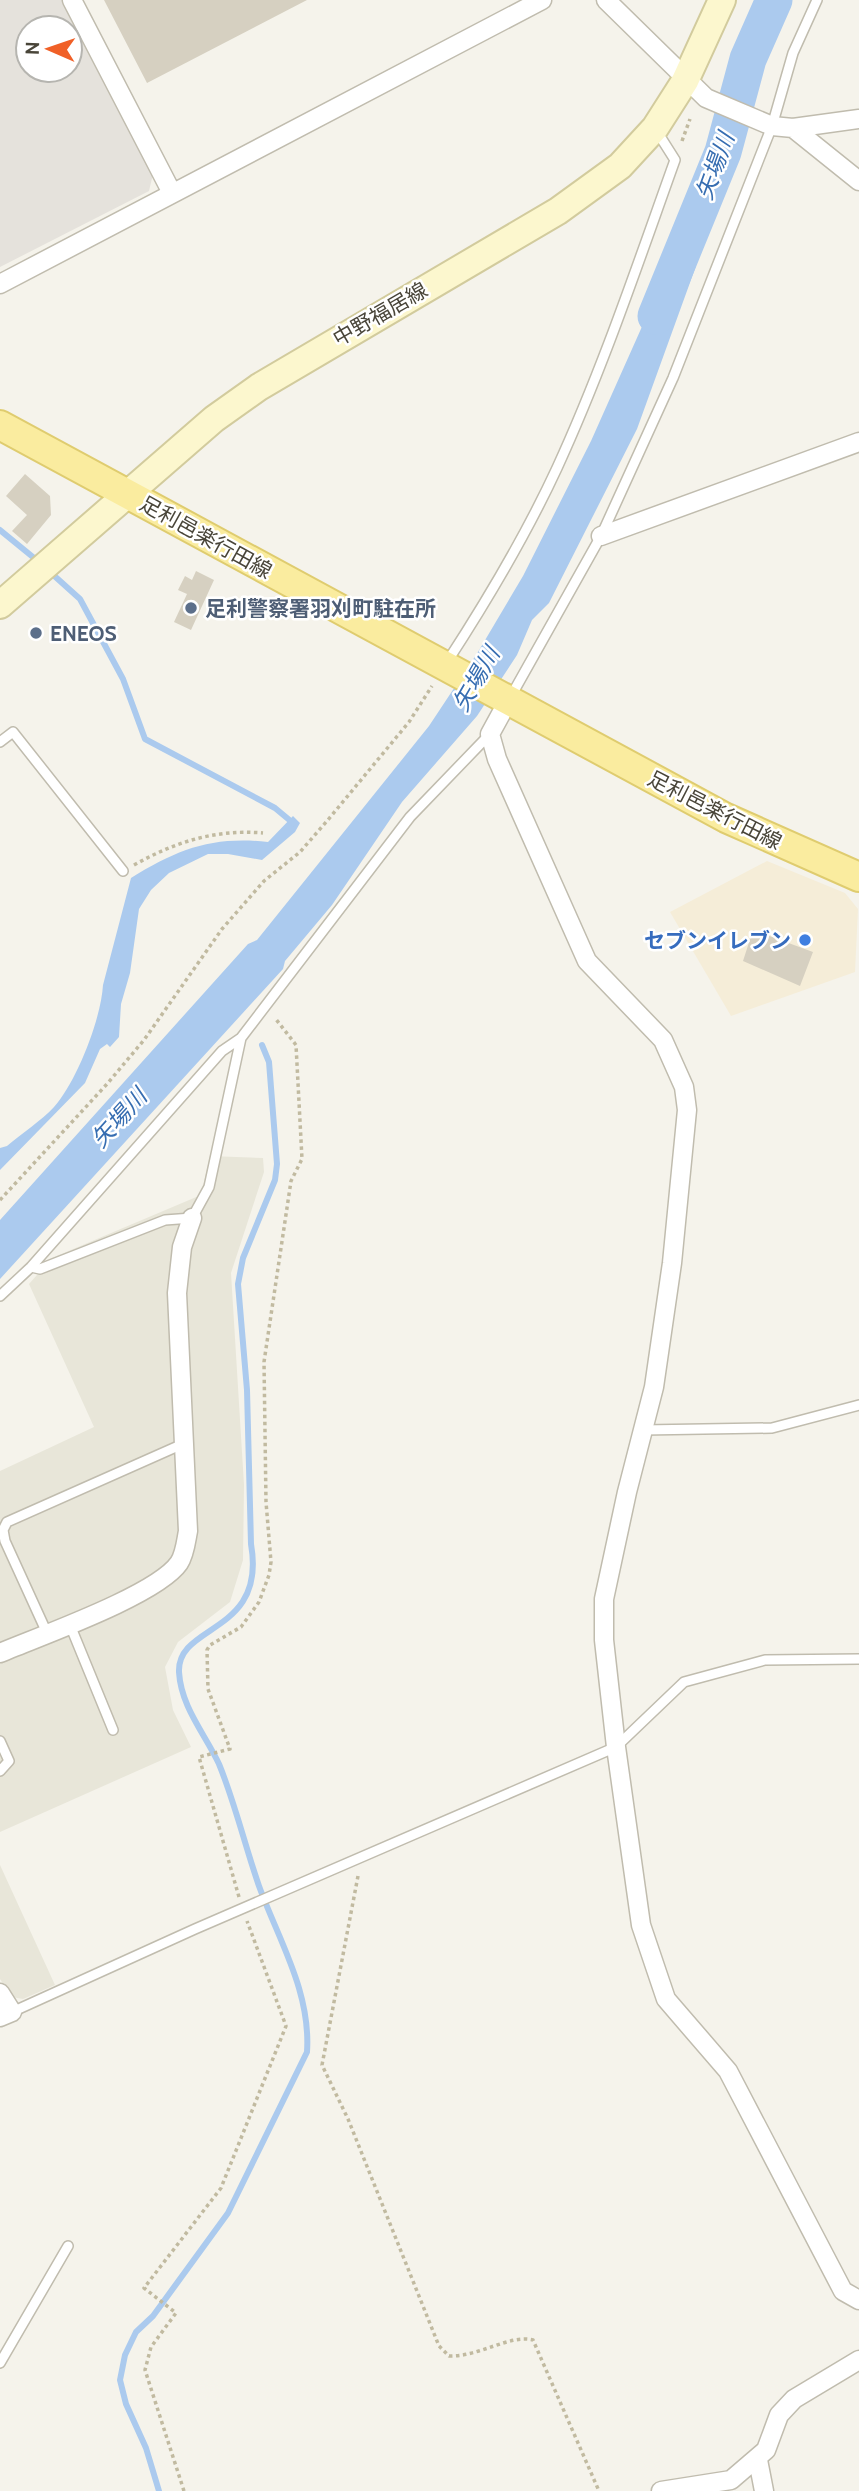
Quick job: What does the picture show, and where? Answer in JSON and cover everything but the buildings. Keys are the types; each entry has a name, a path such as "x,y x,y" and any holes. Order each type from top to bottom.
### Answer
{"main road":[{"name":"中野福居線","path":"0,604 214,419 259,387 592,189 620,166 655,128 685,81 722,0"},
{"name":"足利邑楽行田線","path":"0,425 444,671 504,699 726,818 859,877"}],"street":[{"path":"72,0 172,193"},
{"path":"0,284 542,0"},
{"path":"606,0 685,81 706,98 766,124 793,128 859,119"},
{"path":"793,128 859,180"},
{"path":"601,536 859,442"},
{"path":"504,699 490,734 497,759 587,961 663,1040 684,1087 687,1110 672,1264 654,1387 604,1599 604,1640 615,1747 641,1925 666,1998 728,2071 843,2291 859,2300"},
{"path":"0,1653 147,1589 179,1562 188,1531 186,1442 177,1293 182,1247 192,1218"},
{"path":"0,1993 6,2015"},
{"path":"661,2491 732,2480 758,2460 766,2450 779,2415 794,2399 859,2360"},
{"path":"758,2460 764,2491"}],"lane":[{"path":"504,699 601,536 673,379 766,124 817,0"},
{"path":"444,671 490,594 557,468 598,372 675,160 655,128"},
{"path":"0,742 13,732 123,871"},
{"path":"0,1296 31,1267 222,1051 241,1038 410,817 490,734"},
{"path":"31,1267 40,1269 165,1220 179,1216 192,1218 209,1187 241,1038"},
{"path":"643,1430 772,1428 859,1405"},
{"path":"47,1633 5,1541 3,1530 7,1522 186,1442"},
{"path":"69,1623 113,1730"},
{"path":"6,2015 615,1747 684,1682 765,1660 859,1659"},
{"path":"0,1741 9,1761 0,1771"},
{"path":"0,2363 68,2246"}],"path":[{"path":"675,160 692,115"},
{"path":"0,1200 137,1049 222,929 264,881 300,852 327,821 409,722 444,671"},
{"path":"123,871 162,850 193,839 220,832 262,833"},
{"path":"240,1900 199,1757 230,1749 208,1689 207,1650 209,1645 241,1627 249,1617 259,1602 271,1562 266,1502 264,1362 291,1181 302,1159 296,1045 292,1036 264,1007"},
{"path":"369,1854 357,1878 322,2064 348,2119 439,2346 449,2356 468,2357 522,2337 533,2340 599,2491"},
{"path":"184,2491 145,2370 151,2347 176,2313 144,2288 221,2188 286,2025 247,1920"}],"shaded area":[{"path":"0,0 64,0 71,14 14,14 14,84 84,84 84,39 153,174 149,191 0,267"},
{"path":"767,861 845,893 858,909 855,972 731,1016 670,912"},
{"path":"210,1156 263,1158 264,1172 231,1273 244,1485 243,1560 230,1602 178,1642 165,1667 173,1710 191,1747 0,1832 0,1471 94,1427 29,1284 52,1258 201,1195"},
{"path":"0,1865 55,1985 23,1999 12,1997 0,1979"}],"water":[{"path":"696,266 637,429 549,603 532,620 517,655 477,716 402,802 332,905 285,961 283,969 0,1279 0,1220 248,944 257,940 429,726 478,652 523,576 591,441 665,275"},
{"path":"293,816 300,823 295,832 262,860 228,854 208,854 169,873 151,890 139,909 130,973 121,1004 119,1037 110,1047 107,1044 100,1049 85,1083 0,1170 0,1148 7,1146 54,1107 79,1066 98,1015 103,985 131,878 164,859 196,847 230,841 268,842"}],"waterway":[{"name":"矢場川","path":"656,316 723,152 748,59 774,0"},
{"path":"0,530 39,562"},
{"path":"50,572 80,599 123,679 145,739 275,808 293,823"},
{"path":"159,2491 146,2448 126,2404 120,2380 125,2355 136,2332 153,2316 228,2213 307,2052 304,2008 292,1967 259,1886 225,1779 189,1709 179,1672 182,1656 192,1644 235,1612 246,1596 252,1574 247,1390 238,1284 243,1258 275,1180 277,1164 269,1062 262,1045"}],"place":[{"name":"足利警察署羽刈町駐在所","path":"191,608"},
{"name":"ENEOS","path":"36,633"},
{"name":"セブンイレブン","path":"805,940"}]}
